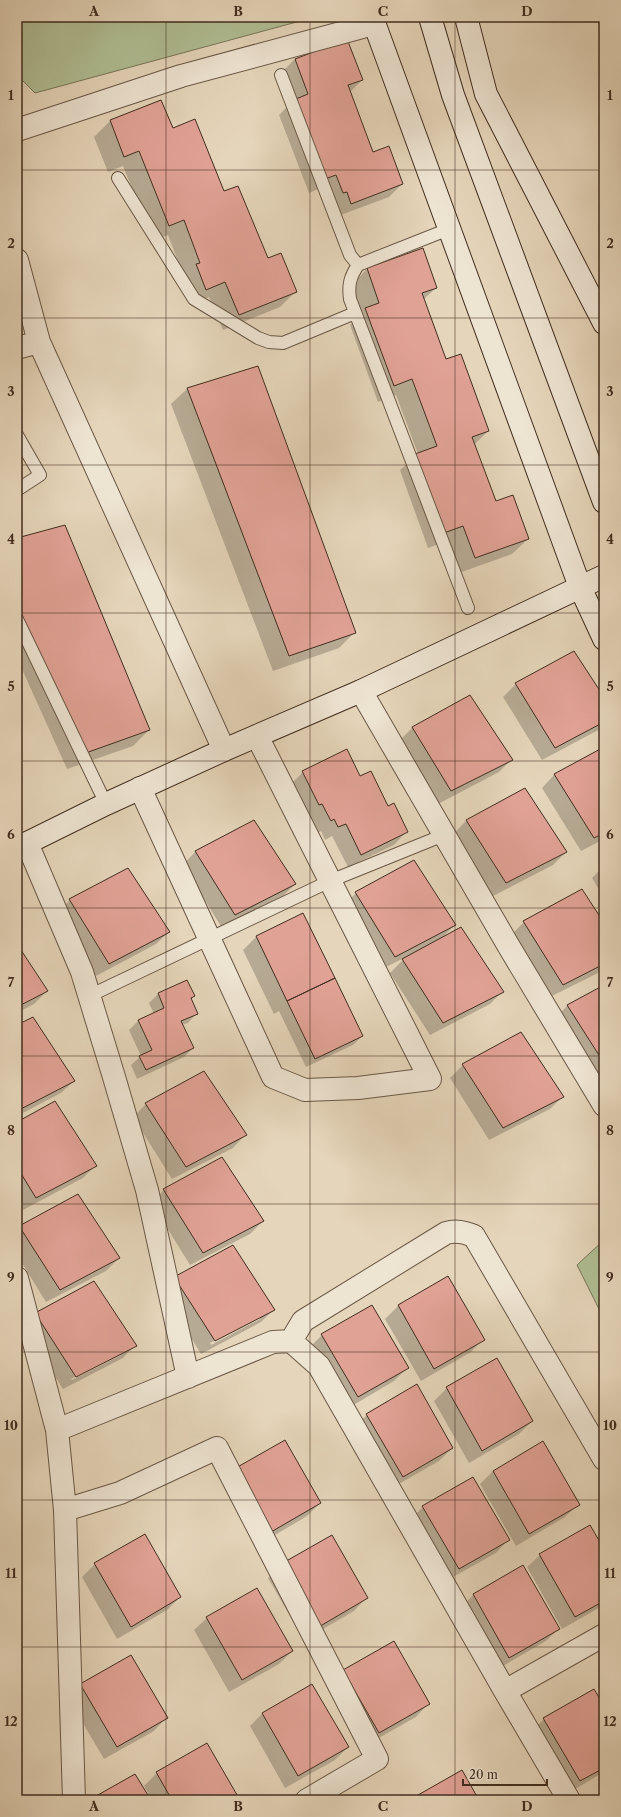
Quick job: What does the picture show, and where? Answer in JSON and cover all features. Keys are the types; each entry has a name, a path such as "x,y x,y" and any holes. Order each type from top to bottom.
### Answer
{"street":[{"path":"430,17 452,95 604,502"},
{"path":"466,17 486,94 604,323"},
{"path":"17,130 181,76 373,20 448,229 580,587 604,639"},
{"path":"17,260 39,342 224,750"},
{"path":"17,348 39,342"},
{"path":"188,1377 146,1190 82,972 22,845 140,788 360,691 604,576"},
{"path":"360,691 604,1105"},
{"path":"140,788 273,1077 305,1090 358,1088 430,1079 257,736"},
{"path":"291,1341 304,1321 446,1233 453,1231 467,1233 474,1236 604,1459"},
{"path":"17,1278 57,1430 65,1510 74,1800"},
{"path":"57,1430 273,1342 291,1341 319,1366 569,1800"},
{"path":"65,1510 120,1493 217,1448 377,1759 306,1800"},
{"path":"505,1691 604,1635"}],"lane":[{"path":"281,75 350,256 358,265"},
{"path":"118,178 194,298 258,338 269,342 283,343 356,313"},
{"path":"448,229 358,265 350,278 348,288 350,299 468,608"},
{"path":"17,435 40,475 17,490"},
{"path":"17,619 106,804"},
{"path":"89,996 330,881 444,835"}],"green space":[{"path":"17,17 315,17 35,93 20,78 17,67"},
{"path":"604,1240 604,1319 577,1265"}],"building":[{"path":"347,39 363,80 348,85 373,152 389,146 403,184 351,204 347,192 343,193 336,175 322,180 291,101 308,94 295,59"},
{"path":"161,100 173,128 195,119 224,191 238,186 268,258 281,253 297,292 239,315 225,282 206,290 196,264 200,263 184,220 169,226 139,151 124,157 110,120"},
{"path":"423,248 437,288 422,293 446,359 461,354 489,431 472,437 496,501 513,495 529,539 475,558 463,526 444,533 415,454 437,446 412,379 394,386 365,308 379,303 367,268"},
{"path":"258,366 356,633 289,656 187,388"},
{"path":"65,525 150,730 83,754 17,607 17,538"},
{"path":"574,651 604,697 604,722 555,748 515,683"},
{"path":"470,695 513,760 451,791 412,727"},
{"path":"604,747 604,833 594,838 554,774"},
{"path":"347,749 360,776 371,771 388,806 394,803 408,832 361,855 346,824 338,827 334,819 331,821 322,804 319,805 302,771"},
{"path":"525,788 567,852 506,883 466,820"},
{"path":"254,820 296,884 235,915 195,851"},
{"path":"414,860 456,925 395,957 355,892"},
{"path":"128,868 170,932 109,964 69,899"},
{"path":"582,889 604,923 604,964 563,985 523,921"},
{"path":"303,913 335,978 287,1001 256,936"},
{"path":"461,927 504,992 443,1023 402,959"},
{"path":"17,944 48,991 17,1007"},
{"path":"335,978 363,1036 315,1059 287,1001"},
{"path":"187,980 195,996 191,998 198,1014 181,1021 194,1048 146,1070 139,1056 152,1050 138,1020 164,1008 158,993"},
{"path":"604,985 604,1063 567,1005"},
{"path":"33,1017 75,1081 17,1111 17,1025"},
{"path":"521,1032 564,1097 503,1128 462,1064"},
{"path":"204,1071 247,1135 186,1167 145,1103"},
{"path":"55,1101 97,1166 36,1198 17,1167 17,1122"},
{"path":"222,1157 264,1221 203,1253 163,1189"},
{"path":"78,1194 120,1258 60,1290 19,1226"},
{"path":"233,1245 275,1310 215,1341 174,1277"},
{"path":"448,1276 485,1340 434,1369 398,1305"},
{"path":"94,1281 137,1346 76,1377 35,1313"},
{"path":"372,1305 409,1368 358,1397 321,1334"},
{"path":"497,1358 533,1421 482,1451 446,1387"},
{"path":"417,1384 453,1448 403,1477 366,1414"},
{"path":"285,1440 321,1503 271,1532 234,1469"},
{"path":"543,1441 580,1505 529,1534 493,1471"},
{"path":"473,1477 510,1540 459,1569 422,1506"},
{"path":"590,1525 604,1549 604,1601 575,1617 539,1554"},
{"path":"145,1534 181,1597 131,1627 94,1563"},
{"path":"332,1535 368,1598 317,1628 281,1564"},
{"path":"523,1565 560,1629 509,1658 473,1594"},
{"path":"257,1588 293,1651 242,1680 206,1617"},
{"path":"394,1641 430,1704 379,1733 343,1670"},
{"path":"131,1655 168,1718 117,1747 80,1684"},
{"path":"312,1684 349,1747 298,1776 262,1713"},
{"path":"594,1689 604,1706 604,1768 580,1781 543,1718"},
{"path":"207,1743 240,1800 172,1800 156,1772"},
{"path":"462,1770 479,1800 411,1800 411,1799"},
{"path":"135,1774 151,1800 89,1800"}]}
